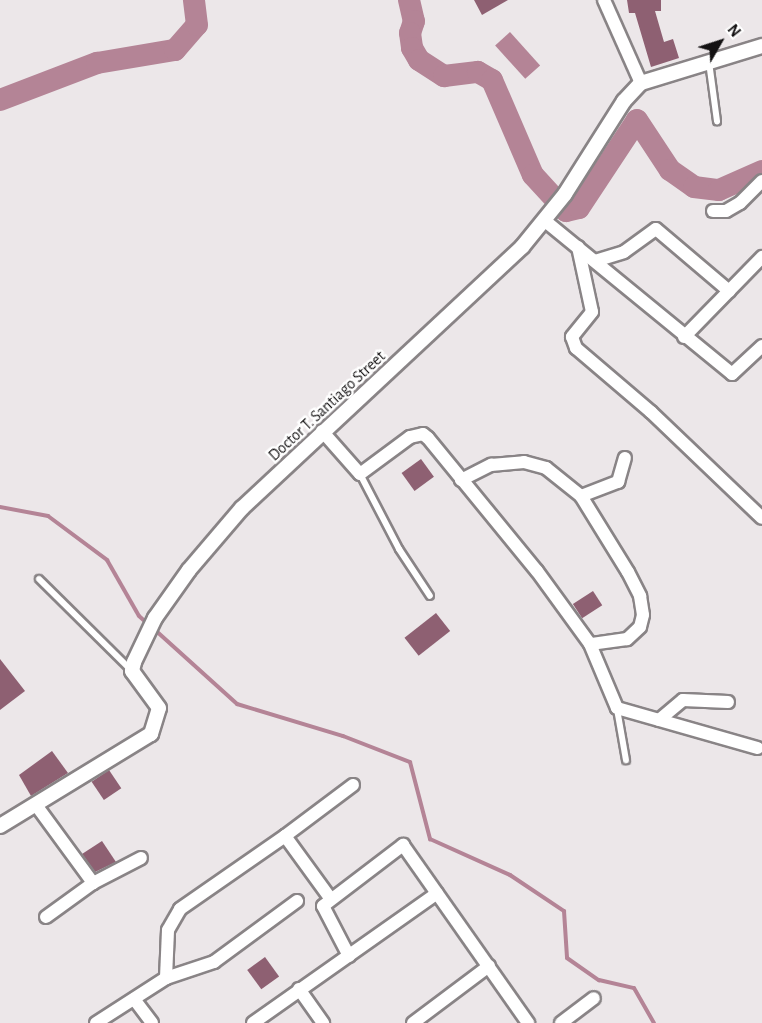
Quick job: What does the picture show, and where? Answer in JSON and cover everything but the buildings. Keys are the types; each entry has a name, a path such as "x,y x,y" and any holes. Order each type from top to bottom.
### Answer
{"street":[{"path":"604,0 641,83 762,46"},
{"name":"Doctor T. Santiago Street","path":"132,670 152,624 217,535 322,431 522,247 565,194 624,101 641,83"},
{"path":"713,211 726,211 740,203 762,181"},
{"path":"545,218 684,337 732,374 762,346"},
{"path":"595,261 624,252 656,229 729,291"},
{"path":"578,247 592,312 572,337 576,348 651,412 762,518"},
{"path":"684,337 762,257"},
{"path":"322,431 360,474 410,437 423,434 537,571 590,644 617,708 757,748"},
{"path":"581,496 618,482 625,458"},
{"path":"461,480 491,465 524,462 546,468 581,496 628,572 640,596 643,615 640,627 627,639 590,644"},
{"path":"0,826 151,734 159,708 132,670"},
{"path":"659,720 683,700 728,702"},
{"path":"166,978 168,930 180,909 285,836 353,785"},
{"path":"36,805 93,883"},
{"path":"285,836 330,898"},
{"path":"349,956 322,911 330,898 404,845 528,1023"},
{"path":"46,917 93,883 141,858"},
{"path":"253,1023 298,989 349,956 437,893"},
{"path":"96,1023 166,978 214,962 297,901"},
{"path":"412,1023 489,966"},
{"path":"298,989 323,1023"},
{"path":"561,1023 594,998"},
{"path":"134,999 152,1023"}],"lane":[{"path":"709,62 717,121"},
{"path":"360,474 399,549 430,596"},
{"path":"39,579 132,670"},
{"path":"617,708 626,760"}],"shaded area":[{"path":"510,32 540,65 525,79 495,45"}],"waterway":[{"path":"0,100 97,63 175,50 197,25 194,0"},
{"path":"409,0 414,21 410,33 412,48 419,60 444,76 478,72 492,80 533,175 566,211 579,208 637,120 670,170 694,187 719,190 762,171"},
{"path":"0,507 48,516 107,560 139,616 148,624"},
{"path":"154,629 237,704 343,736 410,762 430,839 510,875 564,911 567,958 599,980 634,988 654,1023"}]}
